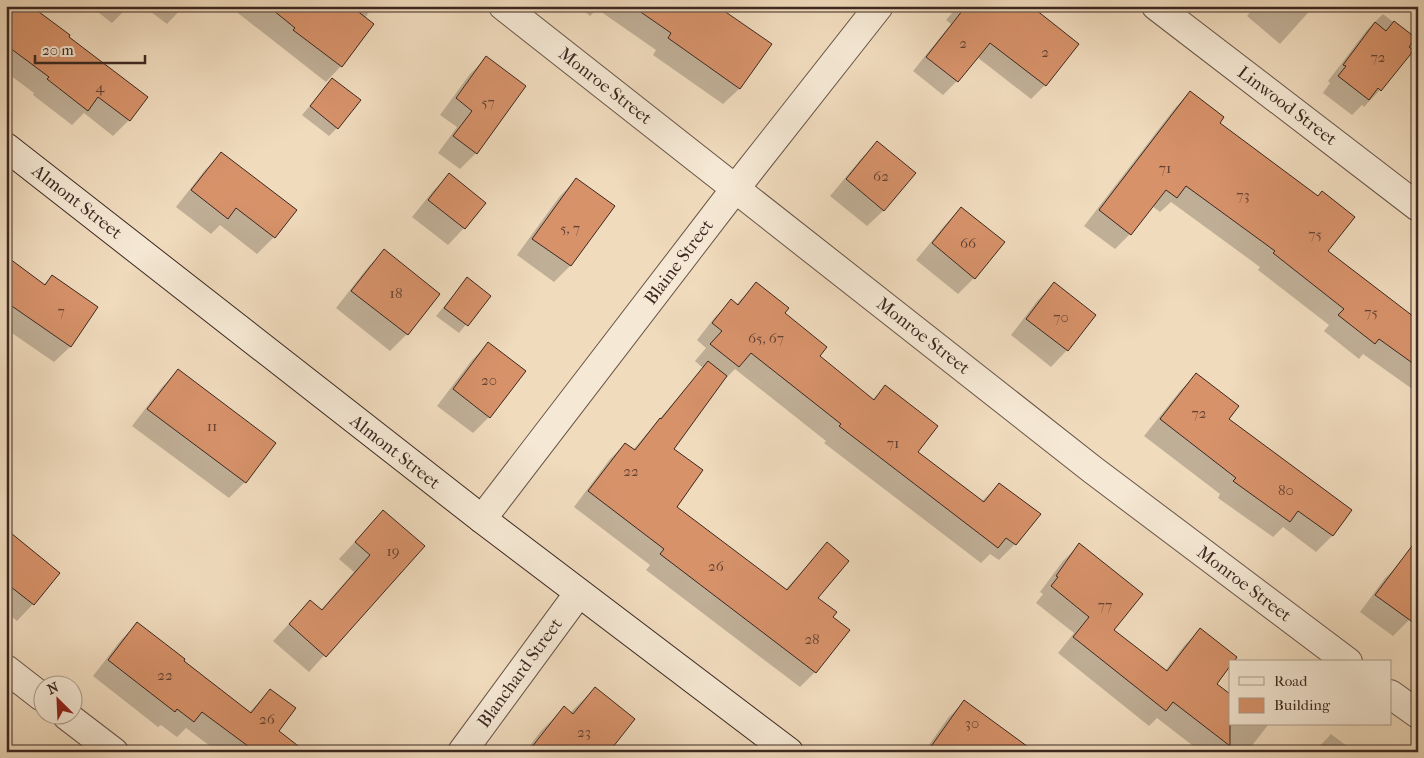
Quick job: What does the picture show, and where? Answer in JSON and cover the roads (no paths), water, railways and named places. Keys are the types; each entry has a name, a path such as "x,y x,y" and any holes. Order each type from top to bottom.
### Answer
{"street":[{"name":"Monroe Street","path":"503,6 1093,470 1345,660"},
{"name":"Blaine Street","path":"482,519 735,188 879,6"},
{"name":"Linwood Street","path":"1156,6 1418,206"},
{"name":"Almont Street","path":"6,147 578,594 788,752"},
{"name":"Blanchard Street","path":"462,752 578,594"},
{"path":"6,669 32,689"},
{"path":"1392,695 1418,714"},
{"path":"80,726 114,752"}]}
